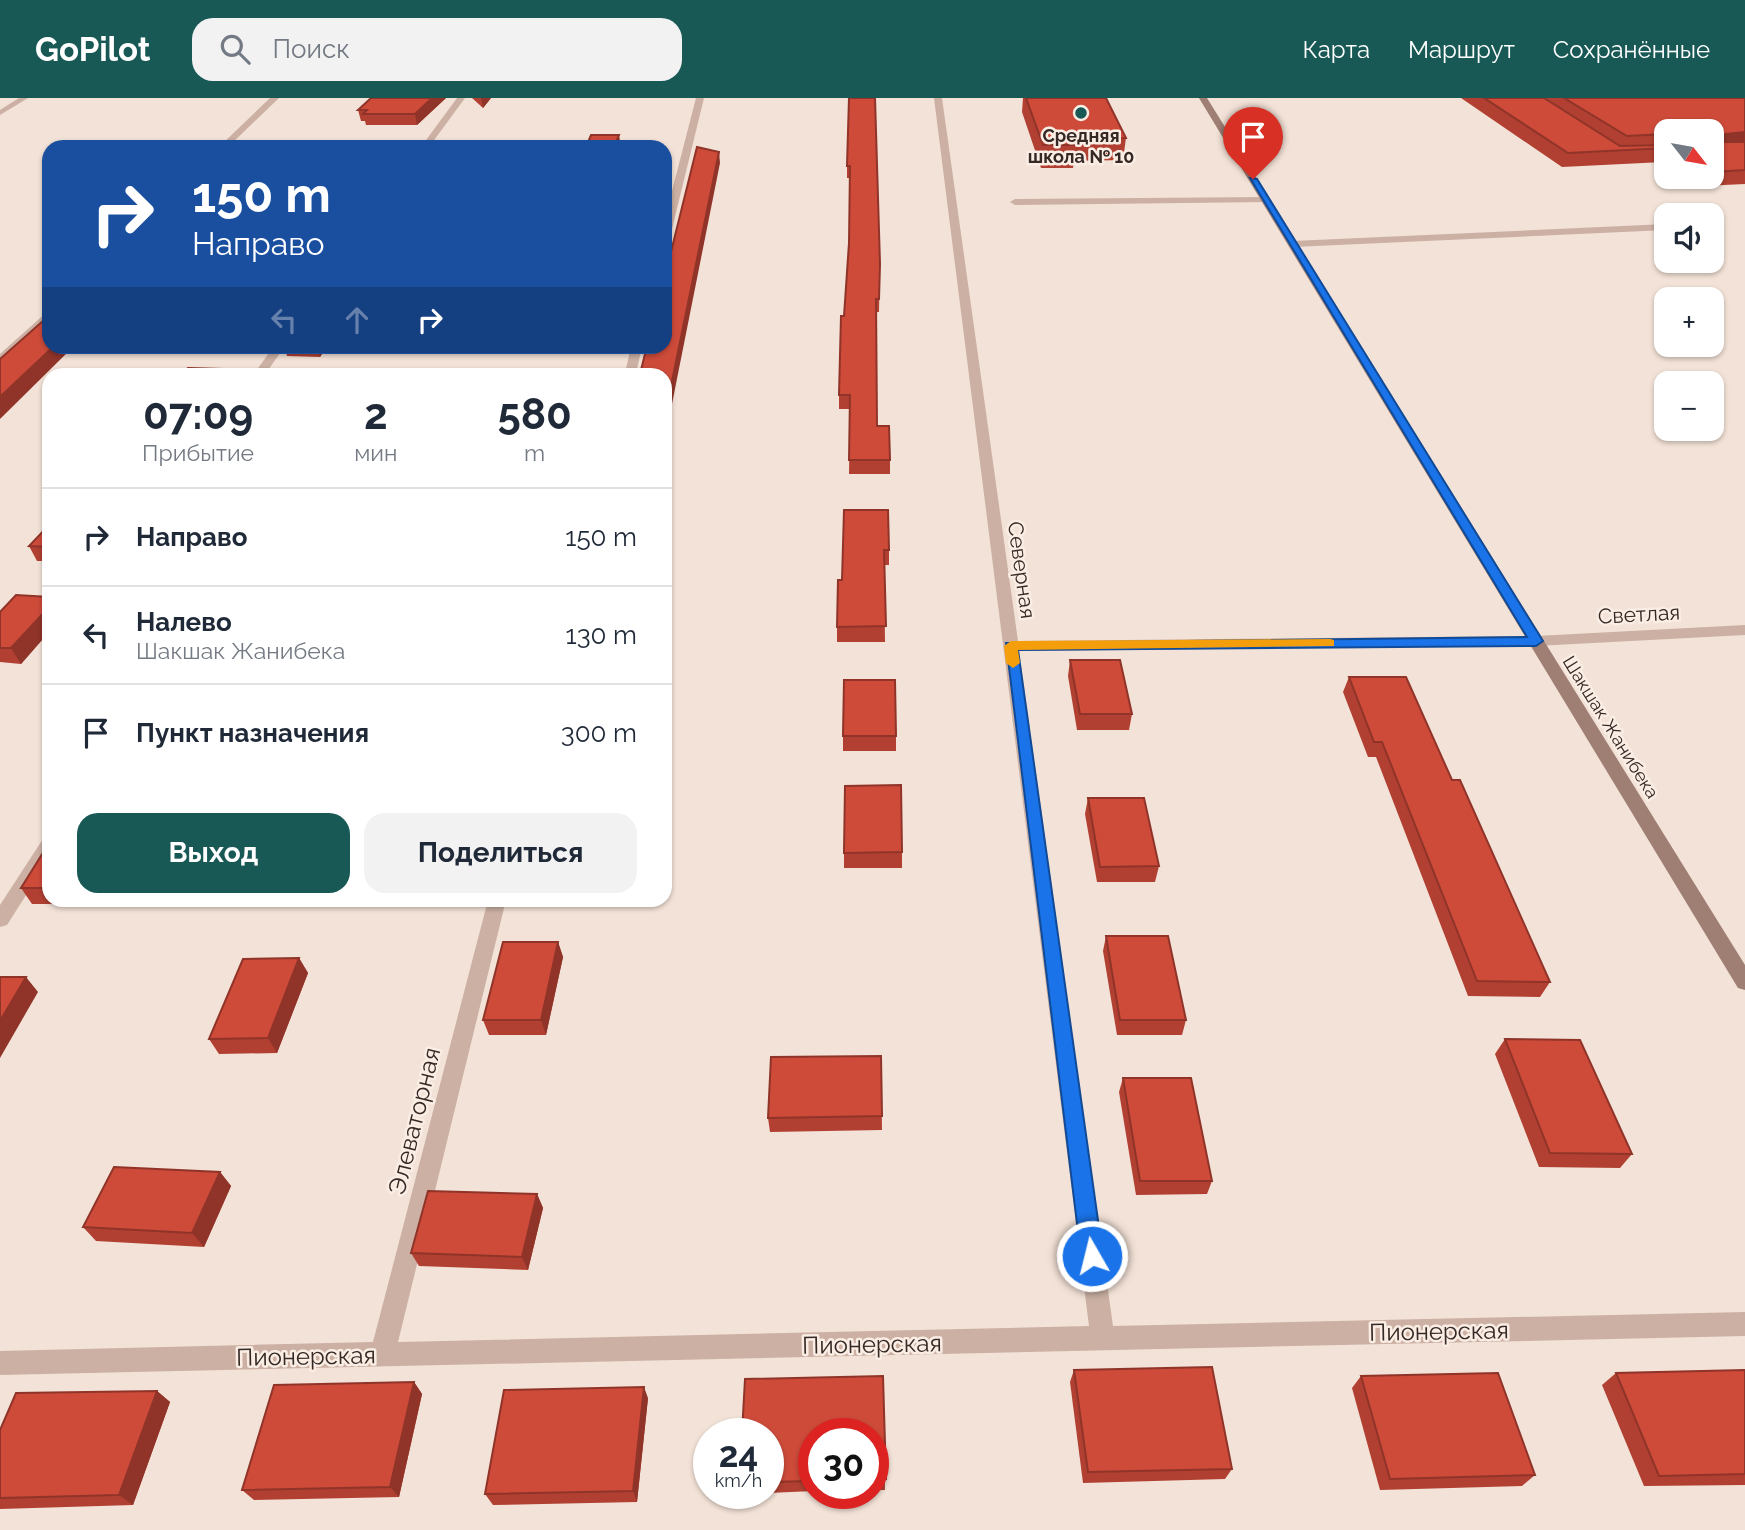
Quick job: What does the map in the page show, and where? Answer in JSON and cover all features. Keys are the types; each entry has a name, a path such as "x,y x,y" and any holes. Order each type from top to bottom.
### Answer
{"main road":[{"name":"Шакшак Жанибека","path":"1203,98 1745,982"}],"street":[{"path":"0,113 24,98"},
{"path":"230,140 275,98"},
{"path":"430,140 460,98"},
{"path":"672,209 700,98"},
{"name":"Северная","path":"938,98 1103,1339"},
{"path":"1015,202 1266,200"},
{"path":"1293,244 1654,228"},
{"path":"0,360 42,320"},
{"name":"Светлая","path":"1011,646 1536,641 1745,629"},
{"path":"0,920 42,855"},
{"name":"Элеваторная","path":"382,1354 495,907"},
{"name":"Пионерская","path":"0,1363 1745,1324"}],"building":[{"path":"371,98 432,98 415,114 363,114 367,110 358,110"},
{"path":"849,98 875,98 880,264 879,299 876,299 877,426 889,426 890,460 849,460 850,395 839,395 841,316 844,316 849,243"},
{"path":"1026,98 1106,98 1126,138 1073,139 1076,145 1043,145"},
{"path":"1484,98 1544,98 1620,146 1654,145 1654,149 1568,153"},
{"path":"1564,98 1745,98 1745,132 1724,134 1724,119 1654,119 1654,135 1627,136"},
{"path":"591,135 619,135 617,140 589,140"},
{"path":"1724,142 1745,142 1745,170 1724,171"},
{"path":"697,147 719,152 672,381 672,368 642,368 645,354 672,354 672,248"},
{"path":"42,322 42,354 46,354 0,397 0,359"},
{"path":"844,510 888,510 889,550 884,550 886,626 837,627 838,580 842,580"},
{"path":"42,532 42,547 29,546"},
{"path":"16,595 42,597 42,615 11,648 0,648 0,612"},
{"path":"1070,660 1120,660 1132,714 1080,714"},
{"path":"1349,677 1406,677 1452,780 1460,780 1550,982 1477,981 1382,742 1374,742"},
{"path":"844,680 895,680 896,736 843,736"},
{"path":"901,785 902,852 844,853 845,786"},
{"path":"1088,798 1144,798 1159,866 1100,867"},
{"path":"42,854 42,888 21,888"},
{"path":"1106,936 1168,936 1186,1020 1120,1020"},
{"path":"503,942 558,942 541,1020 483,1020"},
{"path":"299,958 268,1038 209,1039 243,959"},
{"path":"0,977 26,977 0,1021"},
{"path":"1505,1039 1580,1040 1632,1154 1550,1153"},
{"path":"881,1056 882,1116 768,1118 771,1057"},
{"path":"1123,1078 1191,1078 1212,1181 1140,1181"},
{"path":"114,1167 220,1172 192,1233 83,1227"},
{"path":"428,1191 537,1194 522,1257 411,1253"},
{"path":"1212,1367 1232,1469 1088,1472 1074,1370"},
{"path":"1745,1370 1745,1474 1659,1476 1616,1373"},
{"path":"1498,1373 1535,1475 1390,1479 1361,1376"},
{"path":"883,1376 884,1418 798,1418 798,1481 784,1482 784,1418 743,1418 745,1379"},
{"path":"414,1382 390,1487 242,1490 274,1385"},
{"path":"644,1387 633,1491 485,1494 504,1390"},
{"path":"157,1391 119,1495 0,1498 0,1430 16,1393"}],"slow traffic":[{"path":"1013,663 1011,646 1330,643"}],"place":[{"name":"Средняя школа № 10","path":"1081,113"}],"route":[{"path":"1092,1256 1011,646 1536,641 1253,179"}]}
